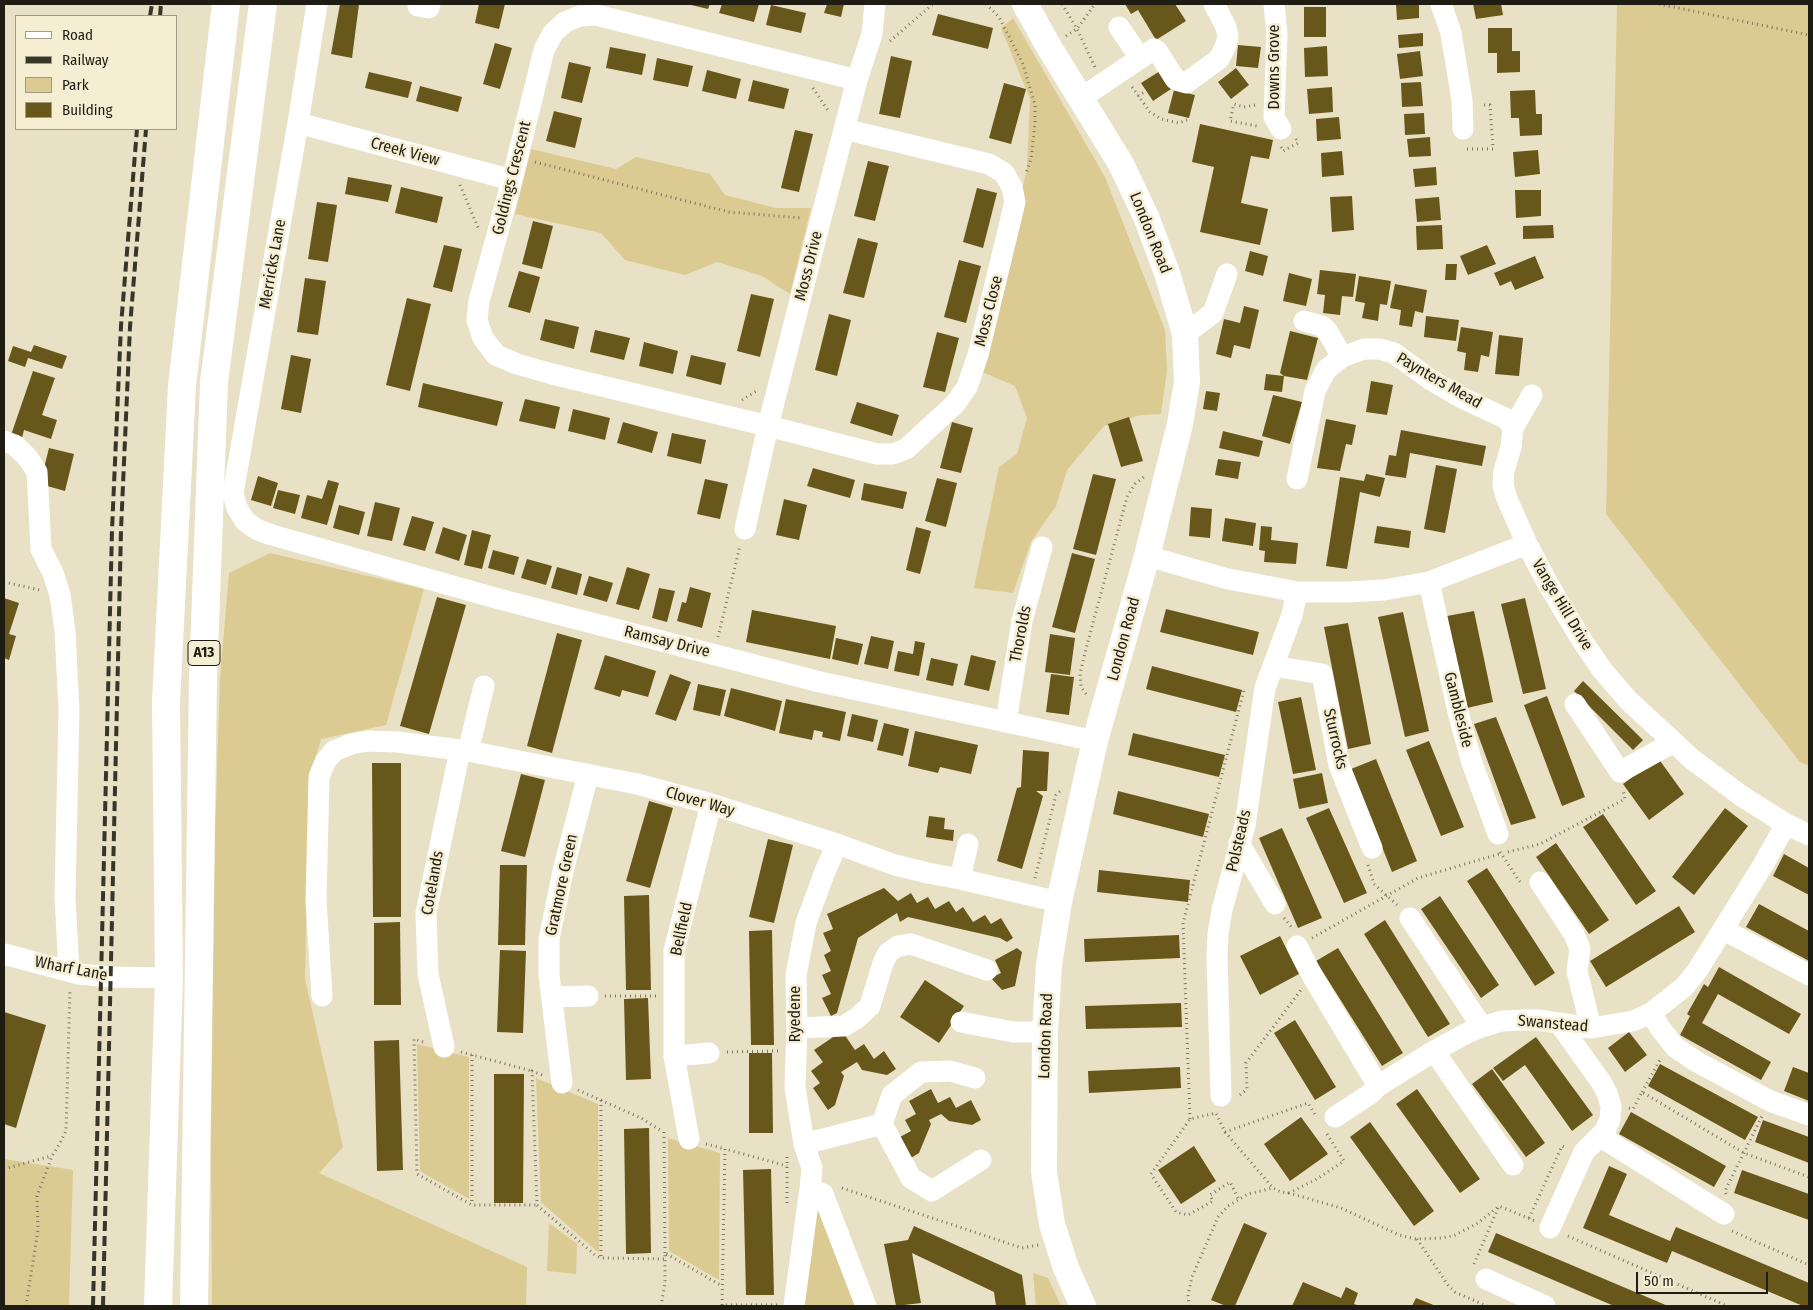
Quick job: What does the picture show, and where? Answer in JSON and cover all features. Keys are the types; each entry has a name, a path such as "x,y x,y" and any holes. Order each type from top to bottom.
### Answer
{"highway":[{"name":"A13","path":"158,1306 169,978 166,702 182,386 226,4"},
{"name":"A13","path":"194,1306 203,678 214,382 263,4"}],"main road":[{"name":"London Road","path":"1025,4 1048,47 1121,164 1147,219 1167,273 1184,334 1187,382 1180,424 1095,741 1059,902 1049,965 1045,1032 1044,1162 1052,1224 1066,1268 1083,1306"}],"street":[{"name":"Merricks Lane","path":"245,521 236,508 233,493 317,4"},
{"path":"418,4 418,6 429,8 430,4"},
{"name":"Moss Drive","path":"745,529 768,426 820,222 838,123 857,80 872,34 875,4"},
{"path":"1081,98 1154,49 1176,79 1179,82 1186,83 1219,59 1226,45 1228,36 1226,27 1214,4"},
{"name":"Downs Grove","path":"1274,4 1277,34 1274,117 1281,129"},
{"path":"1441,4 1451,34 1462,100 1463,128"},
{"name":"Goldings Crescent","path":"768,426 517,364 496,355 483,338 478,320 480,301 544,50 553,33 566,22 580,16 596,15 857,80"},
{"path":"1119,27 1140,58"},
{"name":"Creek View","path":"298,123 512,180"},
{"path":"838,123 989,164 1004,173 1012,188 1015,202"},
{"name":"Moss Close","path":"768,426 877,454 893,454 906,449 924,433 955,404 967,387 978,355 1015,202"},
{"path":"1184,334 1213,313 1227,274"},
{"path":"1304,321 1322,326 1328,332 1342,357"},
{"name":"Paynters Mead","path":"1297,479 1315,391 1326,370 1342,357 1364,349 1379,349 1394,353 1438,384 1507,419 1513,428"},
{"path":"1527,544 1510,507 1504,485 1504,470 1511,447 1513,428 1532,395"},
{"path":"4,441 15,445 28,458 37,472 41,549 53,573 60,595 65,631 69,710 65,897 69,971"},
{"name":"Ramsay Drive","path":"245,521 258,530 272,535 499,599 820,682 1095,741"},
{"name":"Vange Hill Drive","path":"1146,556 1228,578 1298,592 1348,592 1384,590 1429,582 1527,544 1566,616 1603,671 1628,700 1672,743 1743,797 1786,824 1809,835"},
{"name":"Thorolds","path":"1006,722 1022,621 1042,547"},
{"name":"Gambleside","path":"1429,582 1459,716 1472,763 1499,844"},
{"name":"Polsteads","path":"1225,1103 1217,957 1218,934 1222,910 1245,824 1265,688 1292,615 1298,592"},
{"name":"Sturrocks","path":"1273,666 1322,674 1340,765 1372,848"},
{"name":"Cotelands","path":"444,1047 428,974 426,913 464,750 484,686"},
{"path":"1575,704 1620,772 1672,743"},
{"name":"Clover Way","path":"322,996 316,900 319,777 325,762 334,751 351,744 397,742 464,750 637,784 711,804 837,844 895,865 928,874 960,879 1059,902"},
{"name":"Gratmore Green","path":"562,1083 549,975 549,939 563,871 588,775"},
{"name":"Bellfield","path":"689,1139 674,1056 674,951 711,804"},
{"name":"Swanstead","path":"1326,1121 1370,1094 1378,1086 1434,1050 1482,1027 1502,1021 1523,1020 1591,1028 1633,1021 1651,1012 1684,987 1697,971 1724,930 1786,824"},
{"path":"1239,843 1275,904"},
{"name":"Ryedene","path":"790,1306 812,1168 804,1144 795,1087 797,1051 796,975 806,923 837,844"},
{"path":"960,879 968,844"},
{"path":"1540,882 1574,934 1580,949 1577,970 1591,1028"},
{"path":"1410,918 1482,1027"},
{"path":"1724,930 1809,975"},
{"path":"797,1028 844,1026 857,1018 870,1006 883,963 888,953 898,946 911,944 987,970"},
{"path":"1297,946 1378,1086"},
{"name":"Wharf Lane","path":"4,954 69,971 110,977 169,978"},
{"path":"552,997 588,996"},
{"path":"1651,1012 1660,1028 1675,1047 1698,1062 1770,1100 1809,1116"},
{"path":"962,1022 1013,1032 1045,1032"},
{"path":"1550,1228 1584,1152 1600,1137 1610,1119 1611,1106 1607,1093 1559,1023"},
{"path":"1434,1050 1513,1165"},
{"path":"674,1056 709,1053"},
{"path":"975,1078 950,1070 921,1072 892,1095 882,1124 911,1178 932,1191 981,1160"},
{"path":"804,1144 882,1124"},
{"path":"1600,1137 1724,1214"},
{"path":"810,1189 823,1194 866,1306"},
{"path":"1484,1274 1546,1306"}],"path":[{"path":"986,4 998,17 1023,64 1034,105 1035,123 1031,158 1015,202"},
{"path":"1048,47 1077,29 1095,4"},
{"path":"1659,4 1809,35"},
{"path":"1128,80 1150,112 1161,119 1180,123 1187,120"},
{"path":"808,81 838,123"},
{"path":"1138,96 1146,91"},
{"path":"517,158 730,212 811,219 820,222"},
{"path":"458,183 482,237"},
{"path":"740,402 763,387"},
{"path":"1092,690 1089,699 1081,687 1080,674 1086,645 1127,497 1135,484 1144,476"},
{"path":"714,654 745,529"},
{"path":"4,582 60,595"},
{"path":"1190,1119 1183,923 1246,681"},
{"path":"1275,904 1296,933 1297,946 1418,878 1499,844 1540,844 1625,799 1620,772"},
{"path":"1499,844 1527,892 1540,882"},
{"path":"1372,848 1368,865 1374,884 1388,895 1410,918"},
{"path":"26,1306 38,1230 38,1196 52,1156 66,1131 69,971"},
{"path":"1238,1198 1230,1182 1210,1195 1213,1201 1188,1215 1182,1214 1176,1212 1151,1174 1190,1119 1225,1103 1247,1090 1246,1063 1296,995 1314,977"},
{"path":"588,996 674,996"},
{"path":"665,1259 601,1258 595,1255 537,1205 472,1205 416,1174 414,1039 532,1071 641,1118 663,1132 787,1166"},
{"path":"1611,1106 1633,1109 1670,1042"},
{"path":"709,1053 797,1051"},
{"path":"472,1054 472,1205"},
{"path":"532,1071 537,1205"},
{"path":"1642,1092 1744,1153 1809,1177"},
{"path":"601,1100 601,1258"},
{"path":"1770,1100 1725,1191 1729,1201 1719,1226 1809,1265"},
{"path":"1225,1103 1225,1132 1274,1188 1281,1192 1341,1208 1399,1235 1416,1239 1443,1238 1455,1235 1478,1223 1499,1206"},
{"path":"1225,1132 1308,1103 1326,1121 1344,1161 1315,1180 1289,1193"},
{"path":"661,1306 665,1283 663,1132"},
{"path":"725,1149 722,1305 790,1306"},
{"path":"4,1169 52,1156"},
{"path":"834,1186 1022,1248 1041,1244"},
{"path":"1189,1306 1189,1287 1218,1217 1238,1198 1274,1188"},
{"path":"1499,1206 1727,1306"},
{"path":"1484,1274 1473,1265 1499,1206"},
{"path":"1416,1239 1455,1292 1487,1306"},
{"path":"665,1253 723,1287"}],"green space":[{"path":"1617,4 1809,4 1809,766 1800,762 1606,514"},
{"path":"1013,18 1105,177 1165,330 1167,370 1161,414 1141,415 1104,426 1067,470 1056,506 1031,542 1013,593 974,588 999,467 1017,454 1027,418 1015,386 982,372 1027,168 1030,99 1001,28"},
{"path":"531,149 616,169 636,157 710,174 725,195 776,208 811,208 790,294 762,276 717,262 685,275 625,260 601,233 515,214"},
{"path":"270,553 424,589 386,725 321,739 309,781 305,979 343,1147 319,1173 527,1267 526,1306 212,1306 211,1140 215,834 220,678 229,573"},
{"path":"417,1044 469,1057 469,1199 420,1171"},
{"path":"536,1078 598,1104 599,1253 541,1202"},
{"path":"668,1138 720,1153 719,1280 669,1251"},
{"path":"4,1159 73,1170 69,1306 4,1306"},
{"path":"815,1202 855,1306 803,1306"},
{"path":"549,1223 577,1244 576,1274 547,1271"},
{"path":"1033,1273 1048,1278 1061,1306 1036,1306"}],"building":[{"path":"340,4 359,4 352,58 331,54"},
{"path":"479,4 505,4 499,29 475,23"},
{"path":"687,4 710,4 708,9"},
{"path":"722,4 759,4 754,22 719,13"},
{"path":"827,4 844,4 841,17 824,13"},
{"path":"1125,4 1175,4 1186,21 1156,40 1138,10 1131,14"},
{"path":"1419,4 1419,18 1397,20 1396,5"},
{"path":"1473,4 1501,4 1503,15 1476,19"},
{"path":"771,5 806,13 801,33 766,25"},
{"path":"1304,7 1326,7 1326,37 1304,37"},
{"path":"938,14 993,28 988,49 932,35"},
{"path":"1488,28 1512,28 1512,51 1520,51 1520,72 1497,73 1497,53 1488,53"},
{"path":"1423,33 1423,46 1399,48 1398,35"},
{"path":"495,43 512,48 500,89 483,84"},
{"path":"1238,45 1261,47 1258,68 1236,66"},
{"path":"1327,46 1328,76 1305,77 1304,48"},
{"path":"610,47 646,54 642,75 606,68"},
{"path":"1420,51 1423,76 1400,79 1397,54"},
{"path":"891,56 912,61 900,118 879,114"},
{"path":"657,58 693,66 688,87 653,80"},
{"path":"569,62 591,67 582,103 561,98"},
{"path":"1236,68 1249,85 1231,99 1218,82"},
{"path":"707,70 741,79 736,99 702,91"},
{"path":"1160,71 1171,89 1153,101 1141,83"},
{"path":"369,72 412,82 408,98 365,88"},
{"path":"753,80 789,89 784,109 748,101"},
{"path":"1421,82 1423,106 1402,107 1401,83"},
{"path":"1004,83 1026,89 1011,144 989,138"},
{"path":"420,86 462,97 458,112 416,101"},
{"path":"1332,87 1333,112 1309,114 1307,89"},
{"path":"1174,90 1195,95 1189,118 1168,113"},
{"path":"1535,90 1536,114 1542,114 1542,135 1520,136 1519,118 1511,118 1510,91"},
{"path":"554,111 582,118 575,148 546,141"},
{"path":"1424,113 1425,134 1405,135 1404,114"},
{"path":"1339,117 1341,139 1317,141 1316,119"},
{"path":"1200,124 1273,140 1269,159 1251,156 1241,203 1268,209 1260,245 1200,232 1214,167 1192,162"},
{"path":"795,130 813,134 799,192 781,188"},
{"path":"1430,137 1431,156 1409,157 1407,139"},
{"path":"1538,150 1540,174 1515,177 1513,152"},
{"path":"1342,151 1344,175 1322,177 1321,153"},
{"path":"868,161 889,166 875,221 854,216"},
{"path":"1436,167 1437,185 1415,187 1413,169"},
{"path":"348,177 392,185 388,202 345,194"},
{"path":"401,187 443,197 437,223 395,213"},
{"path":"977,188 997,193 983,248 963,242"},
{"path":"1515,190 1541,190 1541,216 1516,218"},
{"path":"1352,196 1354,230 1332,232 1330,197"},
{"path":"1439,197 1441,220 1417,222 1415,199"},
{"path":"317,202 337,205 328,262 308,259"},
{"path":"533,221 553,226 542,269 522,264"},
{"path":"1442,225 1443,249 1417,250 1416,226"},
{"path":"1553,225 1554,238 1523,239 1523,226"},
{"path":"858,238 878,243 864,298 843,293"},
{"path":"444,245 462,249 452,292 433,287"},
{"path":"1487,245 1496,264 1468,275 1460,256"},
{"path":"1250,251 1268,256 1263,276 1245,271"},
{"path":"1535,256 1544,278 1515,290 1511,281 1500,286 1494,273"},
{"path":"959,260 981,266 966,323 944,317"},
{"path":"1446,264 1457,264 1456,280 1445,280"},
{"path":"1320,270 1356,274 1353,297 1342,296 1340,315 1323,313 1325,295 1317,294"},
{"path":"519,271 540,277 530,313 508,307"},
{"path":"1289,273 1312,279 1306,306 1283,301"},
{"path":"1359,276 1391,281 1387,305 1380,304 1378,321 1362,318 1365,303 1355,301"},
{"path":"305,278 326,281 318,335 297,332"},
{"path":"1395,284 1427,290 1423,313 1415,311 1412,327 1399,325 1401,310 1390,308"},
{"path":"751,294 774,299 760,357 737,351"},
{"path":"407,298 431,304 410,391 386,385"},
{"path":"1244,306 1259,310 1250,349 1234,345 1231,358 1216,354 1224,319 1240,323"},
{"path":"829,314 851,320 837,376 815,370"},
{"path":"1426,316 1459,320 1456,341 1424,337"},
{"path":"545,319 579,327 574,349 540,340"},
{"path":"1461,327 1493,332 1489,357 1481,355 1478,372 1464,370 1466,353 1457,351"},
{"path":"595,330 630,338 624,360 590,352"},
{"path":"1290,331 1318,338 1307,380 1284,376 1280,373"},
{"path":"937,332 959,338 945,392 923,387"},
{"path":"1499,335 1523,338 1519,376 1495,374"},
{"path":"644,342 678,351 673,374 639,366"},
{"path":"34,345 67,356 62,369 28,358 25,367 8,361 13,346 31,352"},
{"path":"291,355 311,359 301,413 281,409"},
{"path":"691,355 726,363 721,385 686,376"},
{"path":"33,371 55,378 42,415 57,420 51,439 24,430 21,442 10,438"},
{"path":"1266,374 1284,376 1282,392 1264,390"},
{"path":"1371,381 1393,385 1387,415 1366,412"},
{"path":"423,383 503,402 497,426 418,407"},
{"path":"1206,391 1220,393 1217,411 1203,409"},
{"path":"1273,395 1302,402 1290,444 1262,436"},
{"path":"525,399 560,407 555,429 519,421"},
{"path":"857,402 899,415 892,436 850,423"},
{"path":"573,409 610,418 605,440 568,431"},
{"path":"1129,417 1143,461 1121,467 1108,424"},
{"path":"1326,419 1356,425 1352,445 1346,444 1340,471 1317,468"},
{"path":"623,422 658,432 652,453 617,443"},
{"path":"952,422 973,428 961,473 940,468"},
{"path":"1401,430 1486,446 1482,466 1410,453 1406,478 1385,475 1389,455 1396,456"},
{"path":"1223,431 1263,441 1259,457 1219,448"},
{"path":"672,433 706,440 701,464 667,456"},
{"path":"49,448 74,454 65,491 40,484"},
{"path":"1218,459 1241,462 1238,479 1215,475"},
{"path":"1436,465 1457,469 1445,533 1424,529"},
{"path":"813,468 855,480 850,498 807,486"},
{"path":"1093,474 1116,479 1096,555 1073,549"},
{"path":"1366,474 1385,478 1380,497 1360,492 1347,569 1326,566 1340,477 1364,481"},
{"path":"258,476 278,483 271,506 251,500"},
{"path":"937,478 957,483 946,527 925,521"},
{"path":"705,479 728,484 720,519 697,514"},
{"path":"328,480 339,483 327,525 301,518 307,495 322,499"},
{"path":"864,483 907,492 903,509 861,500"},
{"path":"278,490 300,495 295,514 273,508"},
{"path":"784,499 807,505 799,540 776,535"},
{"path":"375,502 400,508 392,541 367,536"},
{"path":"339,505 365,512 359,535 333,528"},
{"path":"1191,507 1212,509 1210,538 1189,536"},
{"path":"412,516 434,522 425,551 403,545"},
{"path":"1225,518 1256,523 1253,546 1222,541"},
{"path":"1261,526 1272,527 1271,540 1298,543 1296,564 1264,562 1265,551 1259,550"},
{"path":"1377,526 1411,531 1409,548 1374,543"},
{"path":"443,527 467,535 459,561 435,553"},
{"path":"916,527 931,531 920,574 906,570"},
{"path":"472,530 491,535 482,569 464,565"},
{"path":"493,550 519,557 514,575 488,568"},
{"path":"1072,553 1095,559 1075,633 1052,627"},
{"path":"527,559 552,566 546,585 521,578"},
{"path":"557,567 582,574 577,595 551,588"},
{"path":"627,567 650,574 639,610 616,604"},
{"path":"589,576 613,583 607,602 583,595"},
{"path":"690,587 711,593 702,628 677,621 682,602 686,603"},
{"path":"659,588 675,591 667,622 652,618"},
{"path":"437,597 466,605 429,734 400,726"},
{"path":"4,598 19,603 9,634 16,636 9,660 4,658"},
{"path":"1525,598 1546,689 1523,694 1501,604"},
{"path":"1166,609 1259,632 1253,655 1160,632"},
{"path":"752,610 836,626 830,659 746,642"},
{"path":"1474,611 1493,702 1467,708 1447,616"},
{"path":"1403,612 1429,731 1405,737 1378,617"},
{"path":"1348,623 1371,744 1348,749 1324,627"},
{"path":"557,633 582,640 552,753 527,746"},
{"path":"1050,634 1075,638 1070,675 1045,672"},
{"path":"871,636 894,641 888,669 864,664"},
{"path":"836,638 863,644 858,665 832,659"},
{"path":"915,641 925,643 919,676 894,671 898,651 913,654"},
{"path":"605,655 656,671 648,697 622,690 620,697 594,689"},
{"path":"971,655 996,661 989,691 964,685"},
{"path":"931,658 958,664 953,686 926,680"},
{"path":"1152,666 1242,690 1236,712 1146,689"},
{"path":"670,674 691,682 676,721 655,714"},
{"path":"1051,674 1074,677 1069,715 1046,712"},
{"path":"1583,681 1643,740 1633,750 1574,691"},
{"path":"698,684 726,690 720,716 693,710"},
{"path":"731,688 782,701 775,731 724,716"},
{"path":"1547,696 1585,797 1562,806 1524,705"},
{"path":"1301,697 1316,770 1293,774 1278,702"},
{"path":"786,699 846,712 840,741 822,737 823,732 814,730 812,740 779,733"},
{"path":"852,714 878,720 873,742 847,736"},
{"path":"1496,717 1536,818 1511,825 1474,724"},
{"path":"884,723 909,729 903,756 877,750"},
{"path":"915,731 978,745 971,774 940,767 938,773 908,766"},
{"path":"1133,733 1225,755 1219,777 1128,755"},
{"path":"1429,741 1464,827 1441,836 1406,750"},
{"path":"1023,750 1049,752 1047,791 1036,791 1043,796 1022,869 997,861 1017,788 1021,787"},
{"path":"1658,758 1684,794 1649,820 1623,784"},
{"path":"1376,759 1417,861 1392,872 1351,769"},
{"path":"372,763 401,763 401,917 373,917"},
{"path":"1322,773 1328,803 1299,809 1293,779"},
{"path":"521,774 545,780 525,857 501,851"},
{"path":"1118,791 1209,814 1203,837 1113,814"},
{"path":"649,801 673,808 650,888 626,881"},
{"path":"1329,808 1367,893 1344,903 1306,818"},
{"path":"1725,808 1748,826 1694,895 1672,877"},
{"path":"1603,814 1656,891 1636,905 1583,827"},
{"path":"929,816 945,818 944,829 954,830 953,841 926,837"},
{"path":"1282,828 1322,918 1298,928 1259,838"},
{"path":"768,839 793,845 774,923 749,917"},
{"path":"1556,843 1609,920 1589,934 1536,857"},
{"path":"1784,854 1809,868 1809,895 1773,876"},
{"path":"500,865 527,865 525,945 498,945"},
{"path":"1487,868 1555,973 1535,986 1467,881"},
{"path":"1099,870 1190,880 1188,902 1097,892"},
{"path":"884,888 898,901 911,893 917,903 928,897 935,909 949,901 956,912 963,907 973,922 985,915 991,924 1001,918 1013,938 1007,942 1000,938 908,917 900,922 897,913 858,938 837,1013 831,1016 822,998 831,994 822,975 831,971 824,955 831,951 823,933 833,929 827,914"},
{"path":"649,895 651,990 626,990 624,896"},
{"path":"1440,896 1499,985 1481,998 1421,909"},
{"path":"1759,904 1809,931 1809,961 1746,927"},
{"path":"1679,906 1695,932 1606,987 1590,961"},
{"path":"1385,920 1450,1024 1428,1037 1364,934"},
{"path":"400,922 401,1005 374,1005 374,923"},
{"path":"772,930 774,1045 751,1045 749,931"},
{"path":"1179,935 1180,958 1085,962 1084,939"},
{"path":"1280,936 1299,974 1260,995 1240,956"},
{"path":"1017,948 1022,952 1015,986 1002,990 991,978 1001,973 995,960"},
{"path":"1338,948 1403,1053 1382,1066 1316,961"},
{"path":"500,950 526,951 523,1033 497,1032"},
{"path":"1719,967 1801,1014 1789,1034 1718,994 1702,1023 1771,1062 1761,1080 1680,1035 1690,1016 1687,1014 1704,984 1708,987"},
{"path":"925,980 964,1006 939,1043 900,1017"},
{"path":"648,998 651,1079 626,1080 624,999"},
{"path":"1181,1003 1182,1027 1086,1029 1085,1006"},
{"path":"4,1012 46,1025 16,1128 4,1124"},
{"path":"1295,1020 1336,1087 1315,1100 1274,1033"},
{"path":"842,1031 855,1050 864,1044 874,1059 884,1051 896,1069 887,1075 862,1070 857,1062 841,1072 844,1076 835,1105 828,1110 813,1088 820,1083 811,1071 823,1062 814,1050"},
{"path":"1629,1032 1647,1055 1625,1072 1608,1048"},
{"path":"1536,1037 1593,1115 1572,1131 1525,1065 1503,1081 1493,1068"},
{"path":"399,1040 403,1170 377,1171 374,1041"},
{"path":"749,1053 772,1053 773,1133 749,1133"},
{"path":"1660,1064 1758,1117 1745,1140 1648,1086"},
{"path":"1180,1067 1181,1088 1089,1093 1088,1071"},
{"path":"1793,1067 1809,1073 1809,1101 1784,1091"},
{"path":"1492,1069 1545,1143 1526,1157 1472,1084"},
{"path":"494,1074 524,1074 523,1203 494,1203"},
{"path":"931,1089 938,1103 950,1097 956,1108 971,1100 981,1120 972,1125 949,1121 941,1114 929,1120 931,1124 919,1153 911,1158 900,1137 911,1131 905,1120 916,1114 909,1101"},
{"path":"1417,1089 1480,1179 1460,1193 1396,1104"},
{"path":"1631,1112 1726,1166 1714,1187 1619,1134"},
{"path":"1301,1117 1328,1154 1290,1181 1264,1144"},
{"path":"1763,1120 1809,1137 1809,1163 1755,1142"},
{"path":"1370,1122 1434,1211 1414,1226 1350,1137"},
{"path":"649,1128 651,1253 626,1254 624,1129"},
{"path":"1194,1146 1216,1181 1181,1204 1158,1170"},
{"path":"1609,1166 1627,1174 1609,1215 1670,1241 1676,1227 1809,1283 1809,1306 1803,1306 1672,1251 1667,1263 1583,1228"},
{"path":"771,1169 774,1295 746,1295 743,1170"},
{"path":"1742,1170 1809,1194 1809,1220 1734,1193"},
{"path":"1244,1223 1267,1233 1235,1306 1226,1306 1211,1300"},
{"path":"914,1226 1022,1275 1026,1306 996,1306 994,1292 912,1253 921,1303 896,1306 884,1244 908,1240"},
{"path":"1496,1233 1668,1306 1614,1306 1488,1252"},
{"path":"1303,1282 1341,1298 1346,1287 1358,1293 1354,1304 1360,1306 1292,1306"},
{"path":"1416,1298 1436,1306 1412,1306"}],"railway":[{"path":"150,15 152,4"},
{"path":"160,15 161,4"},
{"path":"93,1306 112,530 121,326 137,130"},
{"path":"103,1306 121,530 130,327 146,130"}]}
